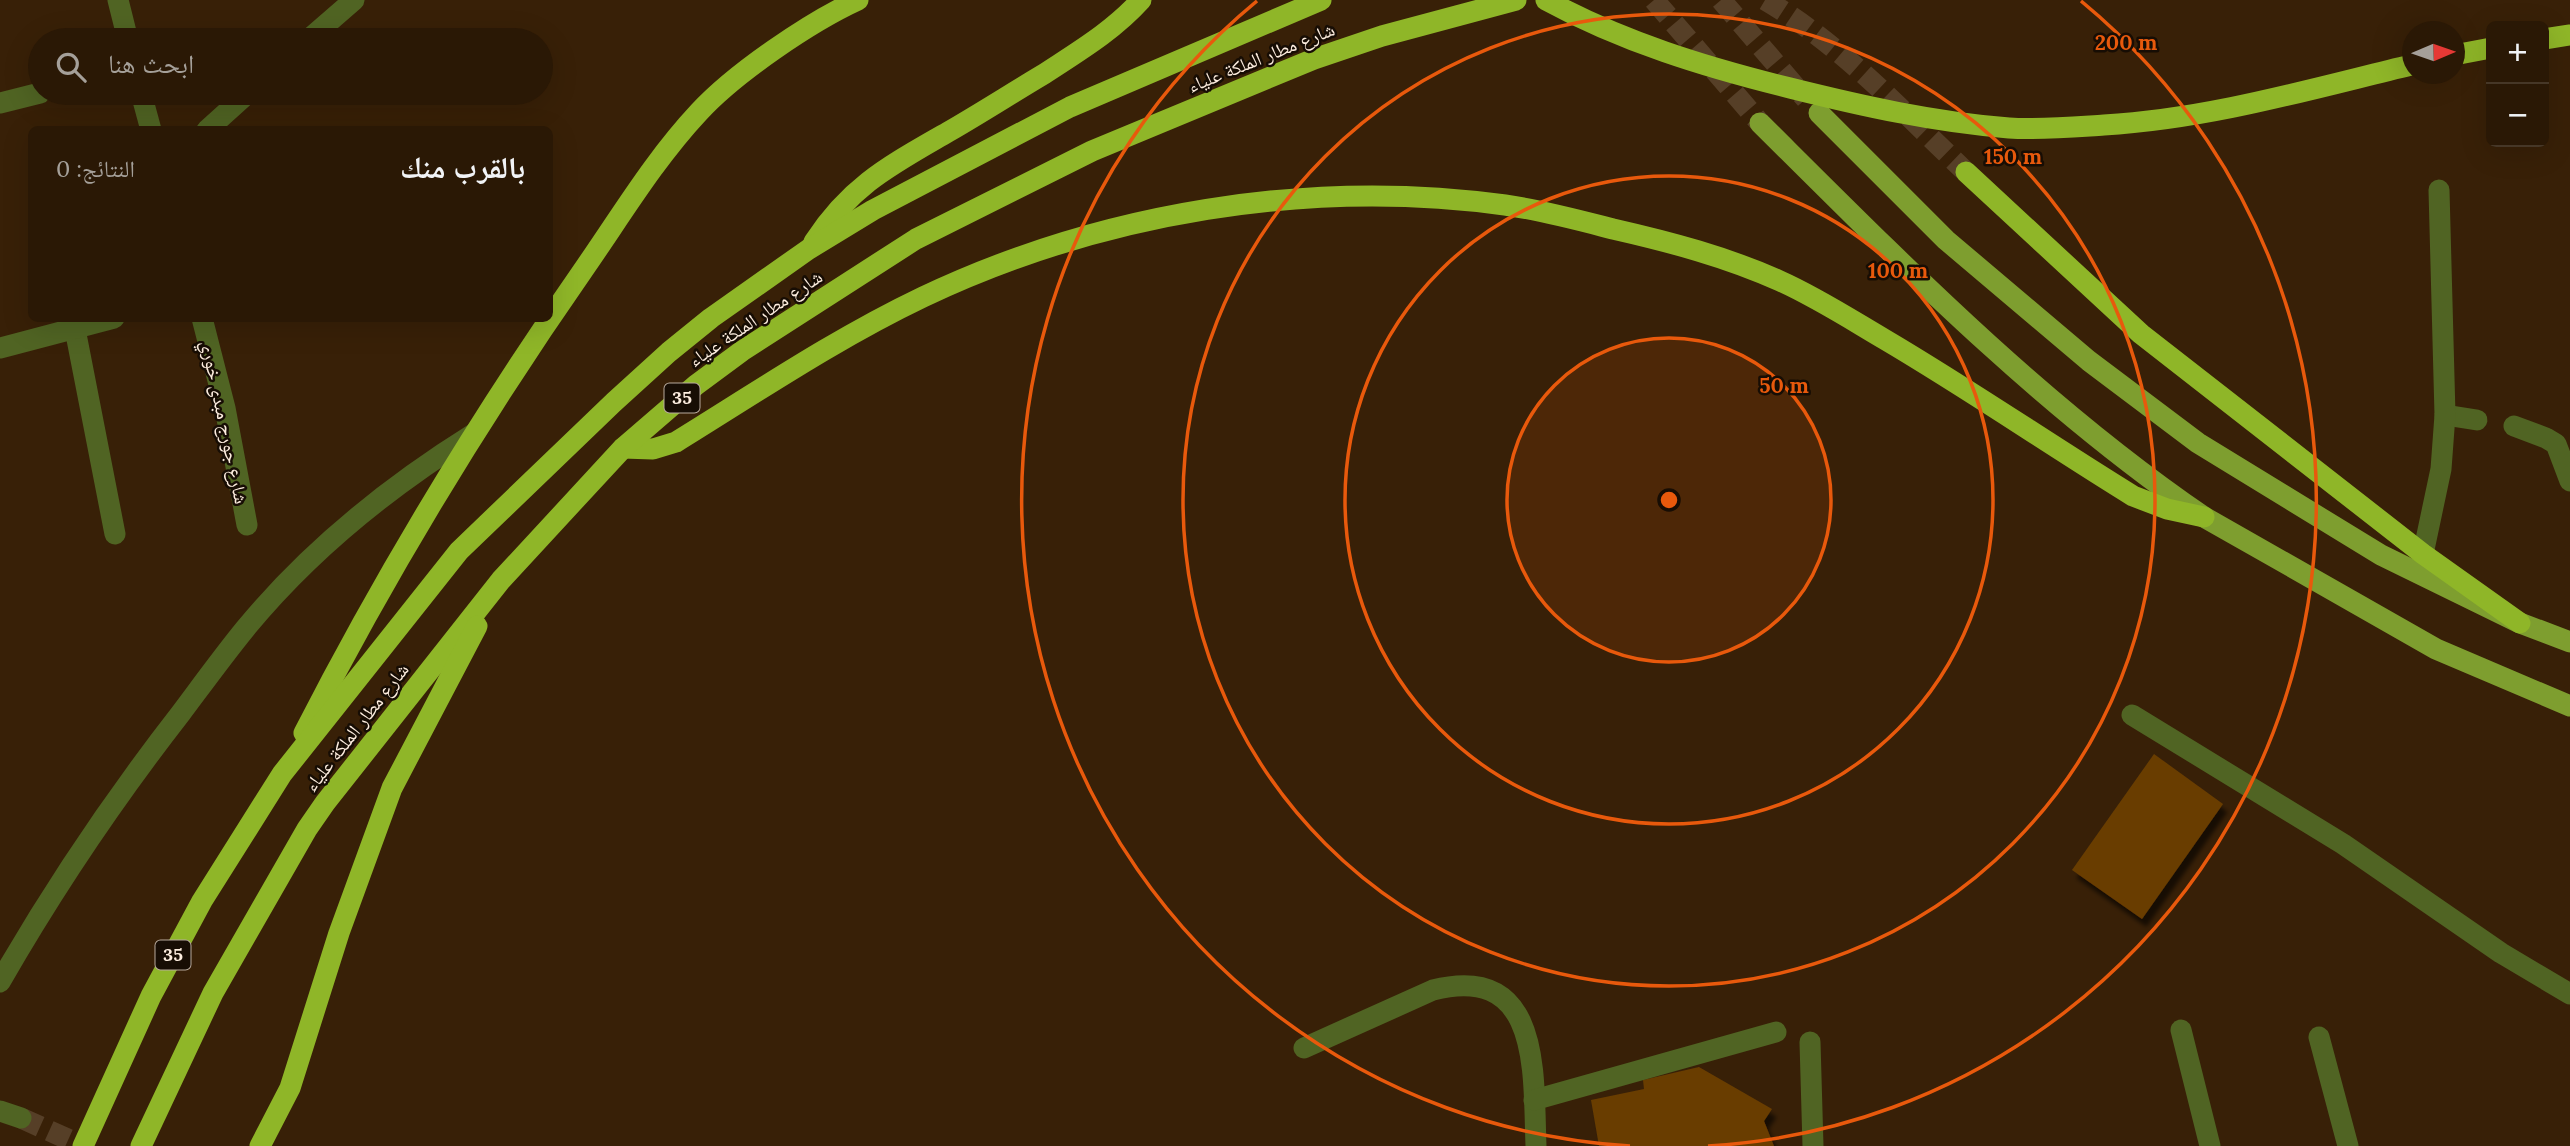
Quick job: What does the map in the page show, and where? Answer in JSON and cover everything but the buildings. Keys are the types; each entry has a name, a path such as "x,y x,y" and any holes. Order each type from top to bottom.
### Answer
{"highway":[{"path":"553,314 671,144 693,118 742,75 791,39 858,0"},
{"path":"810,248 836,210 877,174 983,112 1095,41 1124,19 1141,0"},
{"name":"شارع مطار الملكة علياء","path":"83,1146 151,996 202,901 282,774 460,551 669,352 711,318 810,248 925,181 1070,107 1321,0"},
{"name":"شارع مطار الملكة علياء","path":"141,1146 214,993 325,803 501,580 623,448 696,384 742,351 916,239 1092,151 1314,59 1382,36 1516,0"},
{"path":"1546,0 1575,16 1712,69 1922,118 2012,128 2106,125 2176,117 2402,67"},
{"path":"2549,38 2570,35"},
{"path":"2465,53 2486,49"},
{"path":"1966,172 2141,334 2423,554 2520,623"},
{"path":"623,448 653,449 676,442 830,347 922,297 1047,248 1172,215 1216,209 1340,197 1447,199 1507,205 1644,236 1725,259 1782,282 1829,306 1918,359 2133,496 2167,509 2204,517"},
{"path":"282,774 348,647 475,433 548,322"},
{"path":"260,1146 290,1088 338,933 392,788 501,580"}],"main road":[{"path":"1819,113 1945,240 2089,361 2198,443 2381,555 2520,623 2570,642"},
{"path":"1760,123 1940,300 2094,435 2204,517 2436,649 2570,706"}],"street":[{"path":"118,0 125,28"},
{"path":"322,28 354,0"},
{"path":"0,103 28,96"},
{"path":"144,105 150,126"},
{"path":"211,126 234,105"},
{"path":"2423,554 2439,482 2445,415 2439,190"},
{"path":"0,348 100,322"},
{"name":"شارع جورج مبدى خوري","path":"203,322 225,408 247,525"},
{"path":"75,329 115,534"},
{"path":"2445,415 2477,420"},
{"path":"2514,426 2552,440 2569,476"},
{"path":"0,982 83,845 136,770 247,627 307,563 373,504 475,433"},
{"path":"2132,715 2343,844 2501,953 2570,993"},
{"path":"1304,1048 1433,990 1450,986 1485,989 1502,996 1511,1004 1519,1018 1531,1058 1536,1146"},
{"path":"2181,1030 2210,1146"},
{"path":"1534,1100 1776,1032"},
{"path":"2319,1037 2348,1146"},
{"path":"1810,1042 1813,1146"},
{"path":"0,1111 21,1118"}],"tunnel":[{"path":"1654,0 1760,123"},
{"path":"1721,0 1806,99"},
{"path":"1765,0 1846,58 1966,172"},
{"path":"21,1118 83,1146"}]}
